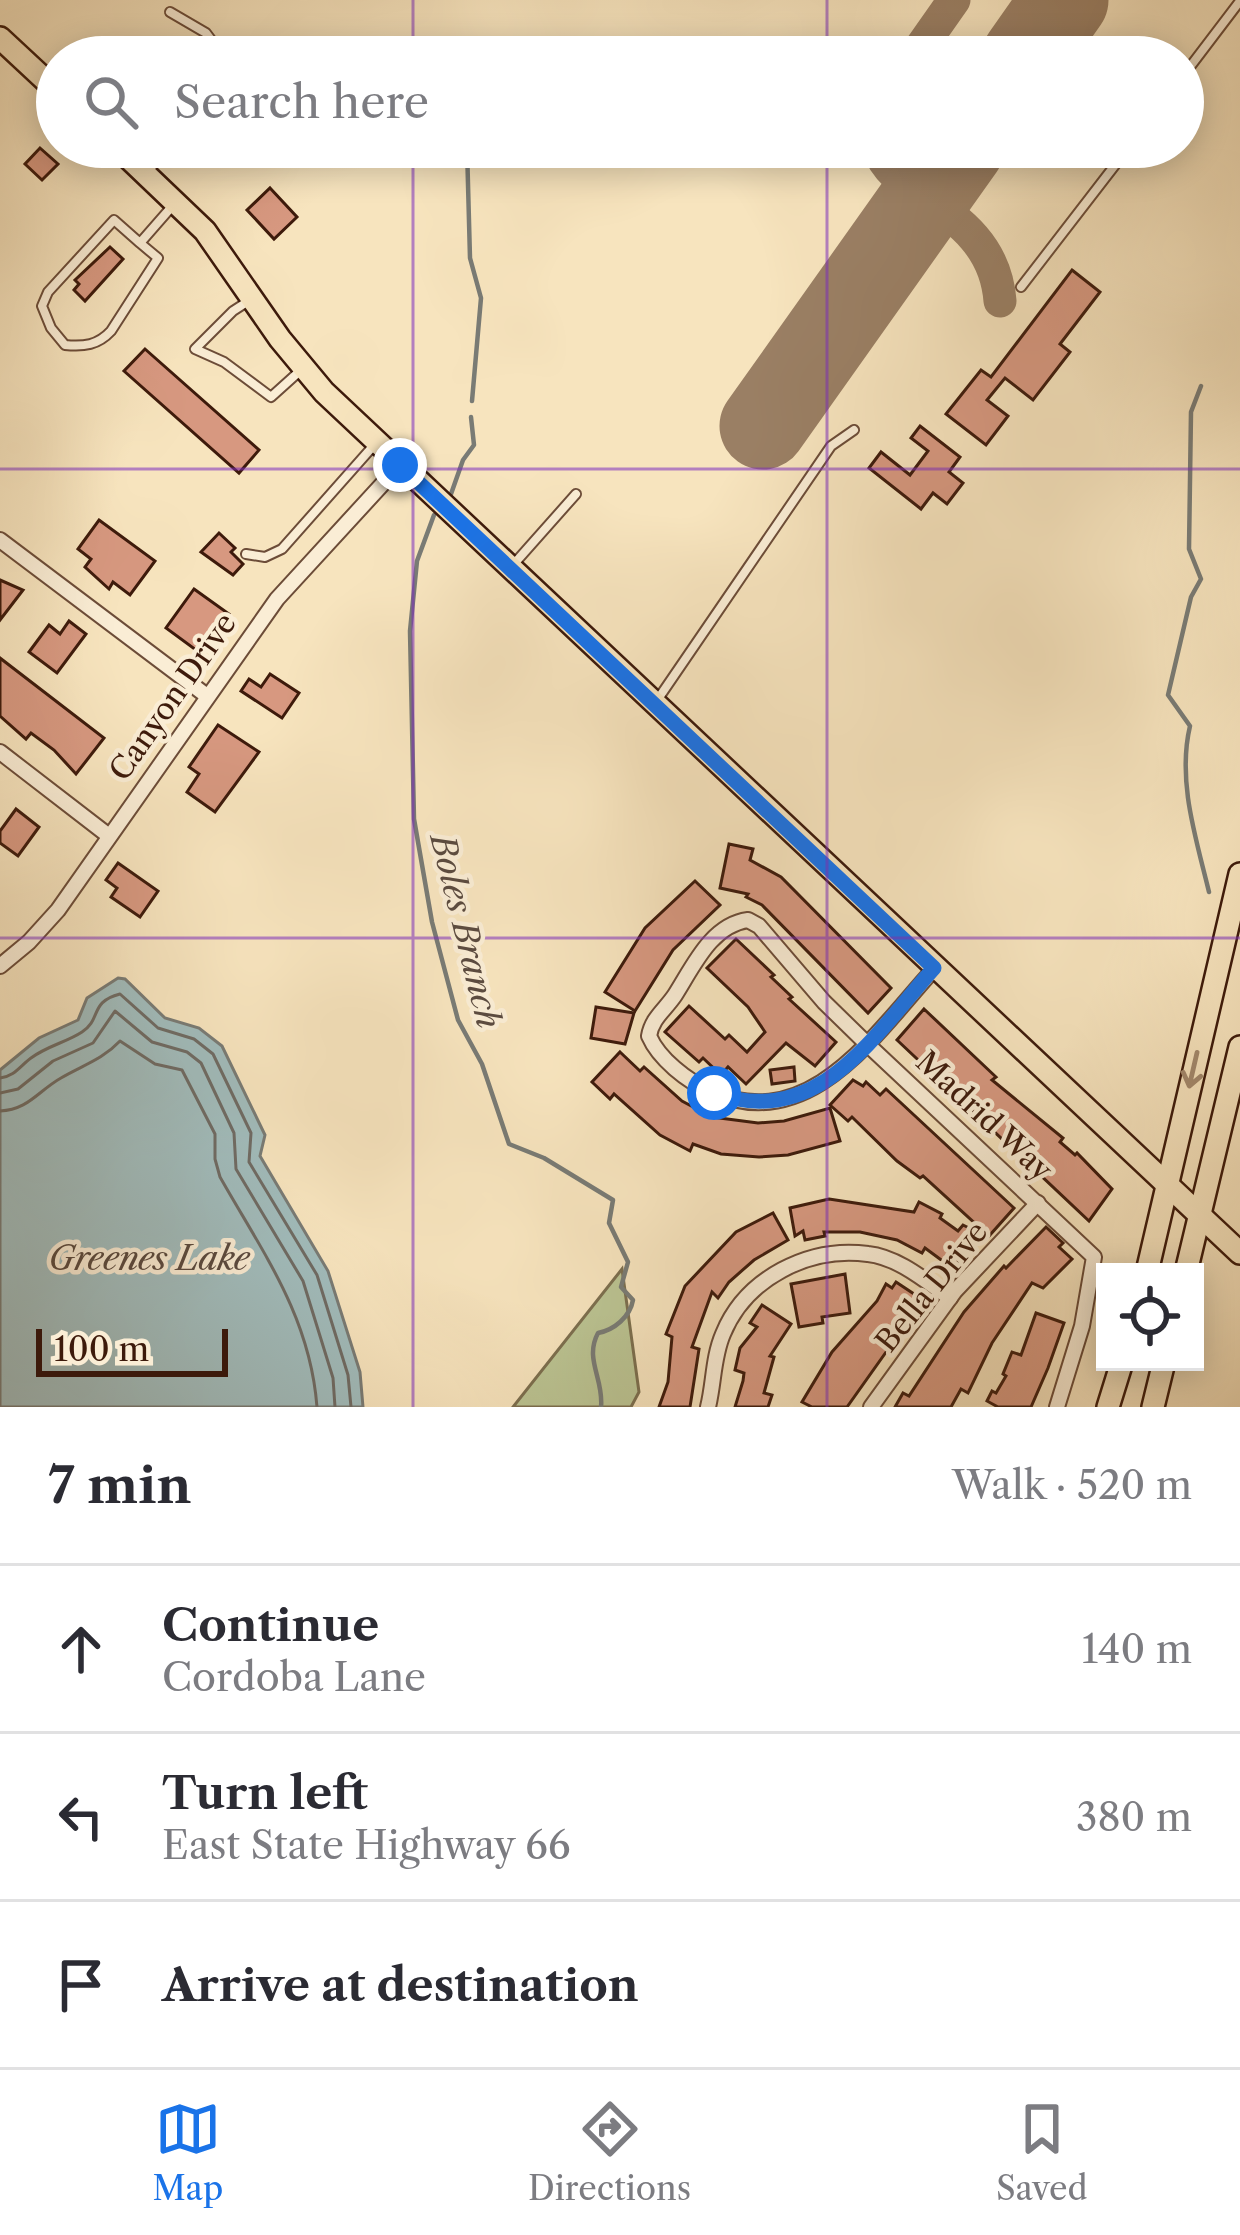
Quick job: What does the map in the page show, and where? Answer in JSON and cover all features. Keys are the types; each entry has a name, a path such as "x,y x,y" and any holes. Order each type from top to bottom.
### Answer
{"main road":[{"path":"0,38 36,71"},
{"path":"140,168 218,246 303,368 376,442 1240,1253"},
{"path":"1149,1263 1240,874"},
{"path":"1188,1263 1240,1047"},
{"path":"1108,1407 1119,1371"},
{"path":"1153,1407 1162,1371"}],"street":[{"name":"Canyon Drive","path":"0,966 58,910 296,576 400,465"},
{"path":"0,540 207,696"},
{"path":"0,752 109,836"},
{"name":"Madrid Way","path":"866,1043 813,1090 786,1100 748,1102 698,1085 656,1049 649,1036 654,1019 701,952 730,925 748,920 759,926 824,1002 1094,1257 1082,1326 1057,1407"},
{"path":"866,1043 934,968"},
{"name":"Bella Drive","path":"871,1407 950,1298 1038,1203"},
{"path":"708,1407 716,1354 739,1304 765,1278 803,1260 871,1253 907,1269 950,1298"}],"lane":[{"path":"1204,48 1240,1"},
{"path":"170,12 208,36"},
{"path":"146,174 151,168"},
{"path":"1021,287 1113,168"},
{"path":"140,243 176,202"},
{"path":"114,220 140,243 158,258 111,331 102,340 65,345 42,306 48,292 114,220"},
{"path":"254,298 232,311 195,349 224,362 271,397 303,368"},
{"path":"653,705 831,446 854,430"},
{"path":"246,554 265,557 282,549 376,442"},
{"path":"510,569 576,494"}],"green space":[{"path":"622,1269 639,1392 631,1407 513,1407"}],"water":[{"name":"Greenes Lake","path":"118,978 125,979 165,1018 199,1028 222,1046 265,1135 260,1156 328,1271 360,1372 363,1407 0,1407 0,1070 39,1038 78,1020 87,998"}],"building":[{"path":"36,152 36,168 54,168 42,180 25,164"},
{"path":"270,188 297,217 274,239 247,210"},
{"path":"110,247 123,259 85,301 74,290 79,284 75,280"},
{"path":"1072,270 1100,292 1060,344 1070,352 1033,400 1005,378 987,400 1008,416 986,445 946,414 981,370 991,377"},
{"path":"145,349 259,450 239,473 124,371"},
{"path":"920,426 960,457 949,472 963,483 947,504 933,493 921,509 869,468 881,452 910,475 928,451 911,438"},
{"path":"99,520 155,561 130,595 113,582 109,589 85,567 91,559 78,549"},
{"path":"219,533 243,564 233,575 201,552"},
{"path":"0,580 23,590 0,620"},
{"path":"194,589 229,614 200,653 166,628"},
{"path":"69,621 86,634 57,673 29,652 49,625 60,634"},
{"path":"0,658 104,738 76,774 54,750 31,733 26,739 0,716"},
{"path":"270,674 299,693 282,718 241,691 249,679 261,687"},
{"path":"218,725 259,752 215,812 187,792 199,774 189,767"},
{"path":"16,809 39,827 18,856 0,843 0,831"},
{"path":"729,844 753,849 750,860 781,877 891,988 868,1013 762,905 748,894 720,888"},
{"path":"118,863 158,891 140,917 111,897 117,888 106,880"},
{"path":"695,881 720,905 673,950 635,1011 605,992 645,928"},
{"path":"736,939 774,975 771,977 792,997 789,999 836,1042 815,1066 786,1043 746,1084 728,1067 721,1075 703,1058 699,1062 665,1032 689,1006 747,1052 765,1032 748,1007 707,968"},
{"path":"596,1007 634,1013 625,1044 591,1038"},
{"path":"924,1009 996,1077 992,1080 1063,1138 1060,1142 1112,1189 1089,1221 897,1040"},
{"path":"620,1052 682,1101 712,1117 758,1123 830,1108 840,1141 788,1155 759,1157 721,1154 693,1144 690,1151 660,1135 614,1094 610,1099 592,1082"},
{"path":"794,1067 795,1081 772,1084 770,1070"},
{"path":"853,1080 863,1086 866,1082 880,1095 886,1089 1014,1208 989,1236 923,1176 897,1161 852,1117 848,1121 830,1105"},
{"path":"829,1199 914,1212 919,1202 942,1214 940,1218 958,1231 963,1225 979,1233 957,1263 947,1257 944,1262 925,1248 922,1253 897,1240 860,1232 824,1232 825,1236 805,1240 803,1231 795,1236 790,1208"},
{"path":"773,1213 788,1240 754,1260 718,1298 712,1292 692,1347 699,1349 690,1407 659,1407 668,1382 672,1337 666,1334 685,1286 736,1232"},
{"path":"1046,1227 1072,1259 1043,1288 1032,1283 992,1343 968,1393 961,1389 951,1407 895,1407 903,1393 909,1396 964,1312"},
{"path":"845,1274 850,1313 799,1327 791,1284"},
{"path":"896,1282 923,1300 847,1407 812,1407 802,1402 832,1352 886,1284 892,1288"},
{"path":"762,1305 791,1324 770,1356 774,1357 764,1393 772,1395 768,1407 735,1407 744,1373 735,1370 740,1348 757,1327 750,1323"},
{"path":"1036,1313 1064,1323 1048,1368 1031,1407 998,1407 987,1401 1006,1376 1012,1352 1021,1355"}],"waterway":[{"name":"Boles Branch","path":"468,168 470,258 481,298 472,401"},
{"path":"1201,386 1191,412 1189,549 1201,579 1191,597 1168,695 1190,726 1187,788 1209,892"},
{"name":"Boles Branch","path":"451,494 474,445 471,417"},
{"name":"Boles Branch","path":"434,515 417,561 410,631 414,819 432,922 458,1020 482,1064 509,1144 544,1158 613,1200 609,1223 628,1262 621,1287 633,1300 625,1317 598,1333 594,1342 601,1407"}],"taxiway":[{"path":"929,36 954,0"},
{"path":"890,168 980,245 993,270 1000,301"}],"runway":[{"path":"1040,36 1065,0"},
{"path":"763,426 946,168"}],"route":[{"path":"400,465 934,968 842,1068 813,1090 768,1102 714,1093"}]}
